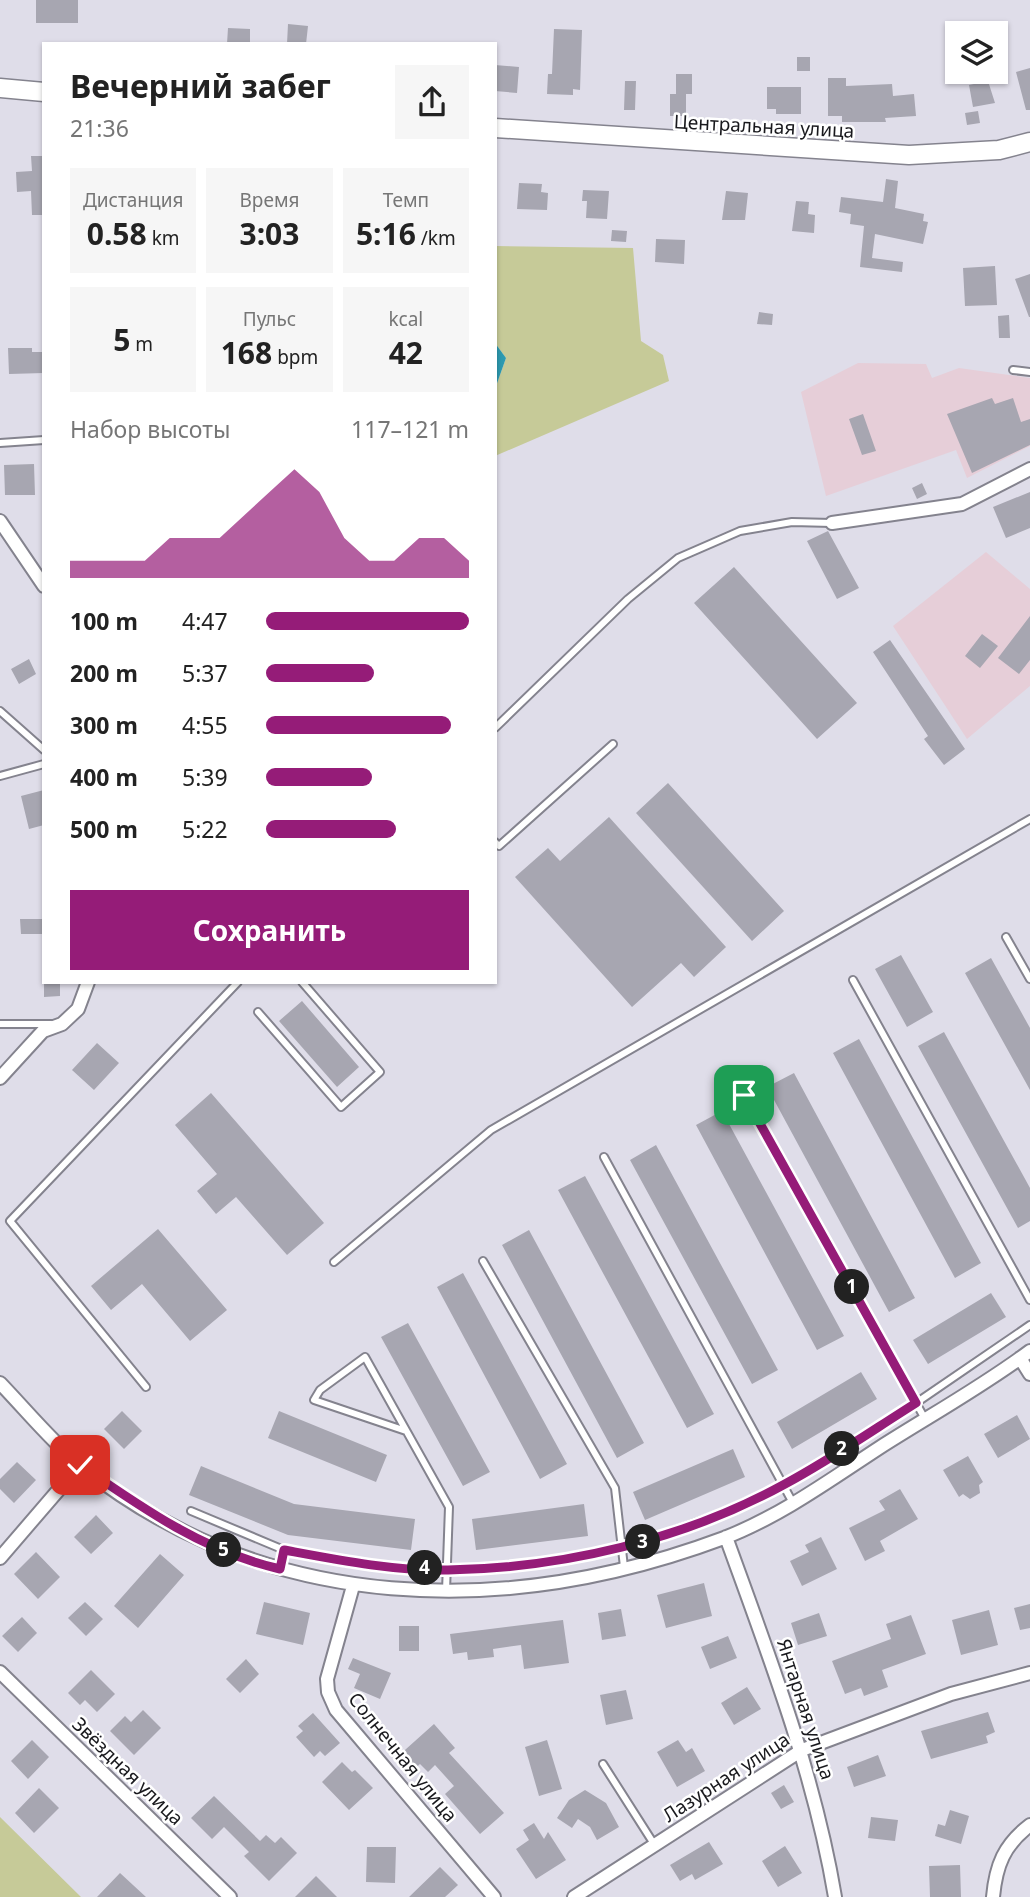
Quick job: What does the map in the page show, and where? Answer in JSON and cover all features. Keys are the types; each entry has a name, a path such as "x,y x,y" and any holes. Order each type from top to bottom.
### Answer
{"street":[{"path":"0,88 42,92"},
{"name":"Центральная улица","path":"497,128 909,155 999,150 1030,142"},
{"path":"832,523 962,504 1030,469"},
{"path":"0,521 42,583"},
{"path":"0,1077 43,1031 62,1024 78,1009 87,984"},
{"path":"0,1383 80,1465 188,1535 254,1563 352,1586 446,1591 506,1589 572,1579 624,1567 726,1537 793,1503 1025,1354 1030,1374"},
{"path":"0,1558 80,1465"},
{"name":"Янтарная улица","path":"726,1537 802,1750 825,1837 835,1897"},
{"name":"Солнечная улица","path":"352,1586 327,1679 328,1692 336,1710 494,1897"},
{"name":"Звёздная улица","path":"0,1672 230,1897"},
{"name":"Лазурная улица","path":"575,1897 802,1750 951,1694 1030,1673"},
{"path":"992,1897 995,1869 1010,1841 1030,1825"}],"lane":[{"path":"1013,370 1030,372"},
{"path":"0,443 42,440"},
{"path":"497,726 628,599 678,558 740,531 792,522 832,523"},
{"path":"0,711 42,748"},
{"path":"497,844 499,846 613,744"},
{"path":"0,776 42,765"},
{"path":"334,1262 491,1130 1030,819"},
{"path":"1006,937 1030,979"},
{"path":"853,980 1030,1300"},
{"path":"146,1387 10,1221 236,984"},
{"path":"258,1012 341,1107 380,1072 304,984"},
{"path":"0,1024 62,1024"},
{"path":"744,1095 925,1419"},
{"path":"604,1157 793,1503"},
{"path":"483,1261 615,1488 624,1567"},
{"path":"191,1511 284,1550 349,1563 447,1570 540,1563 622,1549 717,1515 784,1485 916,1403 1030,1325"},
{"path":"406,1431 314,1400 320,1390 365,1357 449,1507 446,1591"},
{"path":"280,1569 284,1550"},
{"path":"603,1764 655,1846"}],"shaded area":[{"path":"858,363 926,364 932,378 959,368 1030,378 1030,446 967,478 956,450 826,496 801,392"},
{"path":"986,552 1030,589 1030,686 967,739 893,626"}],"green space":[{"path":"497,246 633,248 641,341 663,355 669,381 497,455 497,383 506,358 497,346"},
{"path":"0,1817 81,1897 0,1897"}],"water":[{"path":"497,346 506,358 497,383"}],"building":[{"path":"36,0 78,0 78,23 36,23"},
{"path":"288,24 308,26 306,42 287,42"},
{"path":"228,28 250,29 250,42 227,42"},
{"path":"554,29 582,30 580,90 573,89 573,95 547,94 548,74 552,74"},
{"path":"797,57 810,57 810,71 797,71"},
{"path":"497,65 519,67 517,93 497,91"},
{"path":"1030,68 1030,110 1026,110 1016,72"},
{"path":"676,74 692,74 692,94 686,94 686,116 670,116 670,94 676,94"},
{"path":"828,78 846,78 846,86 892,84 893,96 914,94 916,116 885,118 886,122 842,122 842,116 828,116"},
{"path":"625,81 636,81 635,110 624,110"},
{"path":"989,84 995,103 973,107 969,85"},
{"path":"767,87 801,87 801,114 776,114 776,109 767,109"},
{"path":"978,111 980,123 967,125 965,113"},
{"path":"31,156 42,156 42,215 32,215 31,191 17,192 16,172 32,171"},
{"path":"886,179 898,181 895,208 924,214 923,221 928,222 923,244 875,234 872,258 903,262 902,272 860,267 864,226 850,224 851,214 839,212 841,197 883,202"},
{"path":"519,183 542,184 541,192 548,193 547,210 517,209"},
{"path":"583,190 609,191 607,219 586,218 587,201 582,201"},
{"path":"726,191 748,193 745,220 722,220"},
{"path":"796,201 809,202 808,214 815,215 814,233 792,231"},
{"path":"612,230 627,231 626,242 611,241"},
{"path":"656,239 685,240 684,264 655,262"},
{"path":"995,266 997,305 965,306 963,268"},
{"path":"1030,274 1030,317 1029,317 1015,279"},
{"path":"759,312 773,314 772,325 757,324"},
{"path":"1009,315 1010,338 999,338 998,316"},
{"path":"8,348 32,348 32,352 42,352 42,373 9,374"},
{"path":"992,398 995,404 1013,398 1021,422 1030,419 1030,445 972,473 947,414"},
{"path":"863,414 876,451 862,455 849,419"},
{"path":"34,464 35,495 5,495 4,465"},
{"path":"922,483 927,494 917,499 912,488"},
{"path":"1030,492 1030,528 1006,538 993,507"},
{"path":"828,531 859,588 837,599 807,541"},
{"path":"734,567 857,703 817,739 694,603"},
{"path":"1030,616 1030,660 1019,674 998,658"},
{"path":"982,634 998,646 980,668 965,656"},
{"path":"890,640 965,749 944,765 924,739 928,736 873,652"},
{"path":"29,659 36,674 19,684 11,669"},
{"path":"668,783 784,911 752,941 636,813"},
{"path":"42,791 42,826 29,829 21,796"},
{"path":"609,817 726,947 694,977 681,963 632,1007 515,877 548,848 560,861"},
{"path":"20,919 42,919 42,934 21,934"},
{"path":"901,955 933,1012 907,1027 875,969"},
{"path":"991,958 1030,1028 1030,1090 965,973"},
{"path":"44,984 60,984 60,996 44,997"},
{"path":"302,1001 359,1067 337,1087 279,1021"},
{"path":"944,1032 1030,1188 1030,1221 1018,1228 918,1046"},
{"path":"859,1039 981,1263 955,1278 833,1053"},
{"path":"97,1043 119,1063 94,1090 72,1070"},
{"path":"794,1073 915,1298 889,1312 767,1087"},
{"path":"211,1093 324,1223 287,1255 236,1197 216,1214 197,1191 217,1174 175,1125"},
{"path":"722,1111 844,1336 817,1350 696,1125"},
{"path":"656,1145 778,1370 752,1384 630,1160"},
{"path":"585,1176 714,1414 687,1428 558,1190"},
{"path":"158,1229 227,1310 190,1341 142,1284 111,1310 91,1286"},
{"path":"529,1230 644,1443 617,1458 502,1245"},
{"path":"463,1273 567,1464 540,1479 437,1287"},
{"path":"991,1293 1006,1317 928,1364 913,1340"},
{"path":"408,1323 490,1472 463,1486 381,1337"},
{"path":"861,1372 877,1399 792,1449 777,1422"},
{"path":"122,1411 142,1431 124,1449 104,1429"},
{"path":"279,1411 387,1455 376,1482 268,1438"},
{"path":"1017,1415 1030,1439 998,1458 984,1434"},
{"path":"733,1449 745,1477 645,1520 633,1492"},
{"path":"968,1456 983,1482 979,1485 980,1493 970,1499 963,1494 959,1497 943,1470"},
{"path":"17,1462 36,1480 14,1503 0,1489 0,1479"},
{"path":"201,1466 294,1504 415,1519 411,1550 288,1535 189,1495"},
{"path":"900,1489 918,1519 880,1541 885,1551 865,1561 849,1528 885,1510 879,1501"},
{"path":"584,1504 588,1536 476,1550 472,1519"},
{"path":"96,1515 113,1533 91,1554 74,1537"},
{"path":"821,1537 837,1569 802,1586 790,1561 809,1552 805,1545"},
{"path":"36,1552 60,1577 38,1599 14,1574"},
{"path":"160,1554 184,1575 138,1628 114,1606"},
{"path":"704,1583 712,1616 666,1628 657,1595"},
{"path":"85,1602 103,1619 86,1636 68,1618"},
{"path":"264,1602 310,1613 303,1645 256,1634"},
{"path":"1030,1604 1030,1628 1020,1630 1014,1608"},
{"path":"621,1609 626,1636 602,1640 598,1613"},
{"path":"989,1610 998,1645 961,1655 952,1620"},
{"path":"819,1613 827,1636 798,1645 791,1623"},
{"path":"911,1615 926,1654 882,1670 888,1687 864,1696 861,1688 845,1694 832,1661 891,1639 886,1624"},
{"path":"22,1617 37,1633 18,1652 2,1636"},
{"path":"563,1620 569,1663 524,1669 521,1645 493,1649 494,1657 468,1660 467,1652 453,1654 450,1634"},
{"path":"399,1626 419,1626 419,1651 399,1651"},
{"path":"728,1636 737,1658 710,1669 701,1647"},
{"path":"353,1658 391,1673 380,1699 354,1688 360,1674 348,1669"},
{"path":"246,1659 259,1674 240,1693 226,1679"},
{"path":"91,1670 115,1694 97,1712 85,1700 80,1705 68,1693"},
{"path":"747,1687 761,1709 734,1725 721,1703"},
{"path":"626,1690 633,1719 606,1725 600,1695"},
{"path":"143,1710 161,1728 134,1755 110,1731 125,1716 131,1722"},
{"path":"988,1712 995,1732 986,1736 988,1743 931,1759 921,1731"},
{"path":"313,1713 340,1743 325,1756 320,1751 314,1757 296,1737 303,1731 298,1726"},
{"path":"434,1724 455,1748 449,1753 504,1813 480,1834 445,1794 454,1786 435,1765 428,1772 420,1764 410,1773 396,1758"},
{"path":"32,1740 49,1757 28,1779 11,1761"},
{"path":"547,1740 562,1789 539,1796 525,1747"},
{"path":"678,1740 686,1752 692,1748 705,1771 677,1787 657,1752"},
{"path":"878,1755 886,1776 854,1787 847,1767"},
{"path":"342,1762 352,1772 355,1770 373,1788 349,1810 322,1782"},
{"path":"784,1785 794,1802 781,1809 771,1793"},
{"path":"39,1788 59,1808 34,1833 15,1813"},
{"path":"585,1790 606,1803 619,1827 597,1840 590,1827 578,1819 572,1828 557,1818 569,1800"},
{"path":"214,1796 260,1841 266,1835 275,1843 281,1837 297,1853 269,1881 244,1856 249,1852 224,1827 212,1839 191,1818"},
{"path":"950,1810 969,1816 961,1844 935,1836 938,1824 945,1826"},
{"path":"871,1817 898,1820 895,1841 868,1838"},
{"path":"534,1823 544,1839 548,1832 566,1860 536,1879 516,1849 529,1840 523,1830"},
{"path":"709,1842 723,1864 695,1880 692,1874 680,1881 670,1865"},
{"path":"785,1846 802,1873 778,1887 762,1861"},
{"path":"367,1847 396,1847 395,1883 366,1882"},
{"path":"960,1865 961,1897 930,1897 929,1866"},
{"path":"440,1867 458,1885 445,1897 409,1897"},
{"path":"120,1873 146,1897 97,1897"},
{"path":"316,1876 337,1897 295,1897"}],"route":[{"path":"80,1465 188,1535 254,1563 280,1569 284,1550 349,1563 447,1570 540,1563 622,1549 717,1515 784,1485 916,1403 744,1095"}]}
